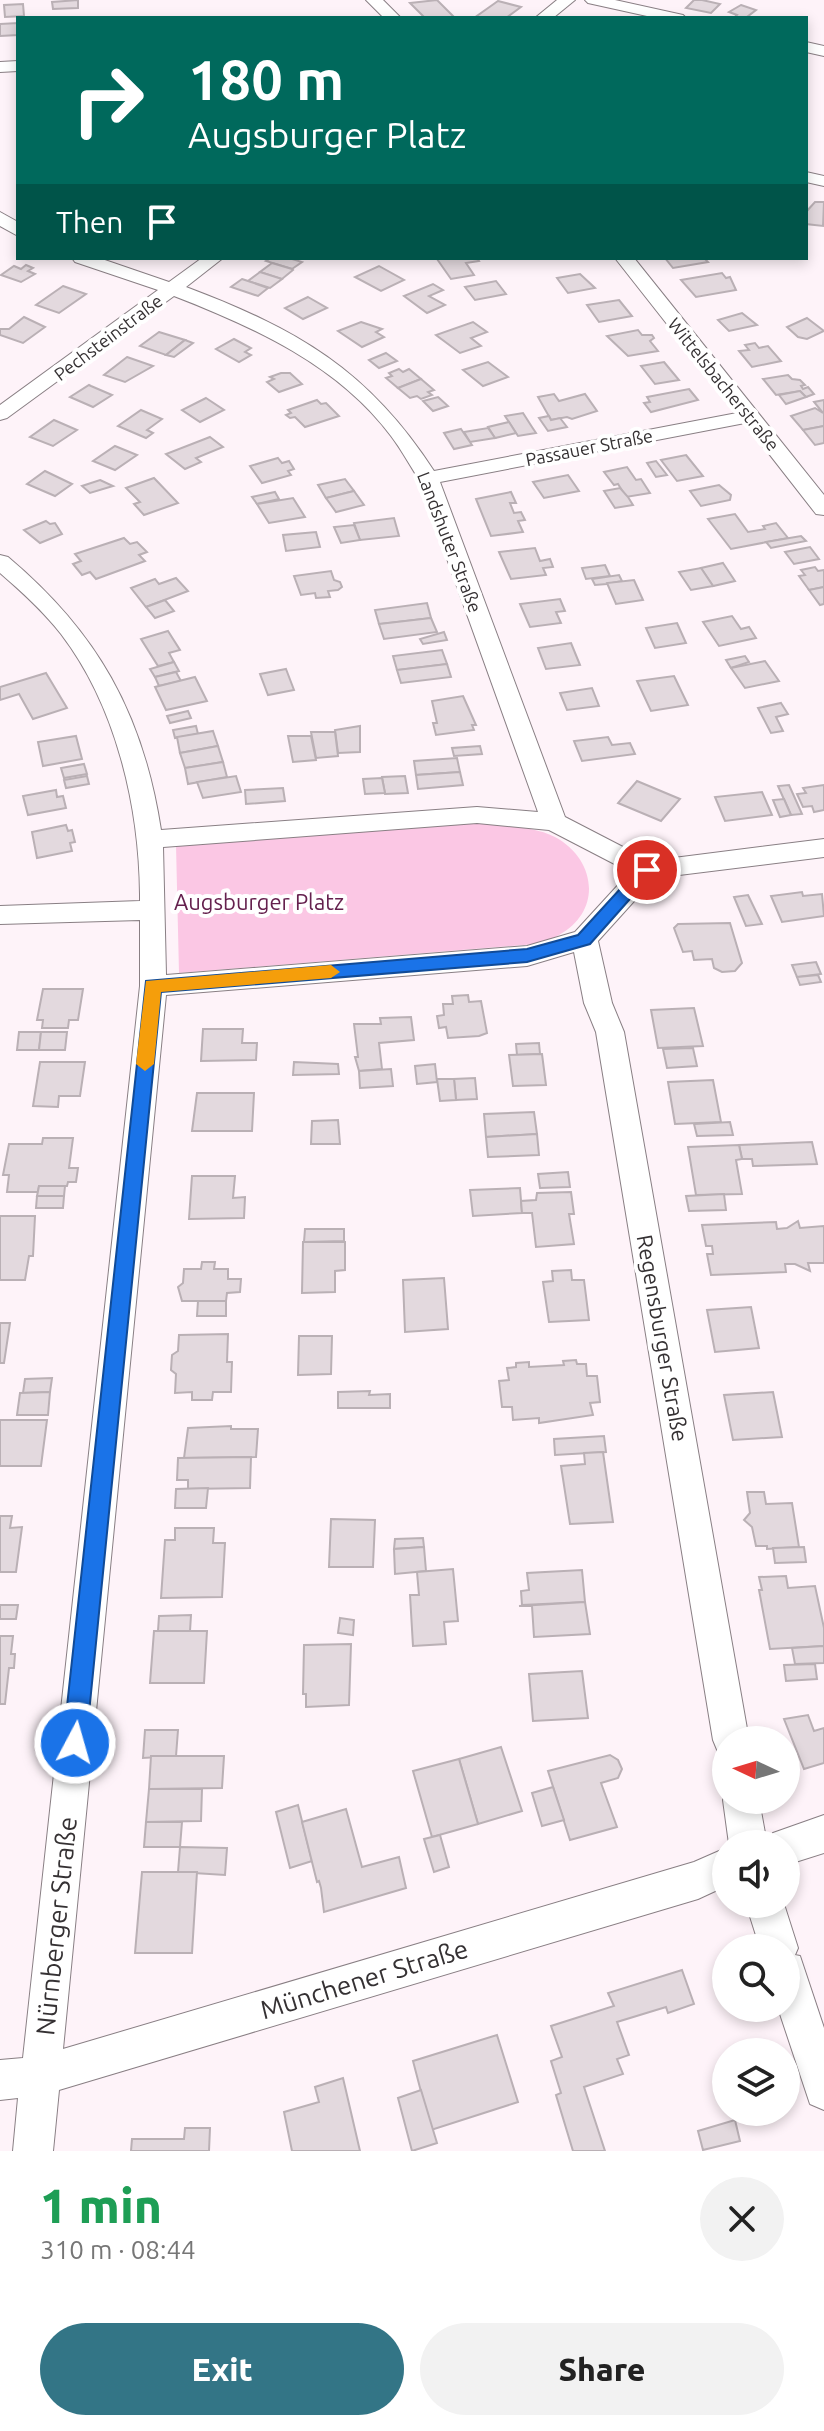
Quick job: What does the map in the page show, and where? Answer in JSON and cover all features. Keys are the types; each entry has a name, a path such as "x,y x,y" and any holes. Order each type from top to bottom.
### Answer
{"street":[{"path":"374,0 391,16"},
{"path":"546,16 567,0"},
{"path":"593,0 669,16"},
{"path":"0,217 16,229"},
{"name":"Landshuter Straße","path":"87,260 242,315 299,345 334,368 380,408 405,438 428,478 554,822"},
{"name":"Pechsteinstraße","path":"0,414 211,260"},
{"name":"Wittelsbacherstraße","path":"626,260 824,509"},
{"name":"Passauer Straße","path":"428,478 751,416"},
{"path":"0,562 32,589 71,631 106,688 135,770 150,839 153,986 527,956 584,939 647,870"},
{"path":"150,839 477,815 554,822 647,870 824,848"},
{"path":"0,915 151,910"},
{"name":"Regensburger Straße","path":"584,939 598,1003 610,1032 729,1726"},
{"name":"Nürnberger Straße","path":"33,2151 153,986"},
{"path":"800,1842 824,1834"},
{"name":"Münchener Straße","path":"0,2080 41,2076 683,1884 712,1873"},
{"path":"800,2014 824,2090"}],"green space":[{"name":"Augsburger Platz","path":"477,819 545,833 569,847 579,858 586,871 588,899 583,913 573,925 536,944 179,973 176,845"}],"building":[{"path":"78,0 78,8 53,9 52,2"},
{"path":"437,0 453,16 423,16 410,3"},
{"path":"694,0 720,4 711,13 686,8"},
{"path":"498,1 521,7 509,16 477,16"},
{"path":"23,4 24,16 5,17 4,5"},
{"path":"741,5 756,10 748,16 736,16 729,12"},
{"path":"16,23 16,35 0,36 0,24"},
{"path":"815,202 824,202 823,226 808,224 808,210"},
{"path":"296,260 302,262 292,269 266,261"},
{"path":"438,260 478,260 466,263 474,275 451,279"},
{"path":"667,260 708,262 673,268"},
{"path":"272,263 293,270 282,279 260,272"},
{"path":"26,265 33,268 28,271 35,274 21,282 1,275 14,266 21,269"},
{"path":"379,266 404,280 381,291 355,277"},
{"path":"260,272 282,279 270,288 248,281"},
{"path":"722,273 726,278 730,277 736,290 696,297 681,280"},
{"path":"580,274 595,288 568,293 557,278"},
{"path":"242,279 268,288 258,296 231,287"},
{"path":"496,281 506,294 475,300 465,287"},
{"path":"433,284 443,290 429,296 445,305 427,313 404,296"},
{"path":"63,286 86,294 59,313 36,305"},
{"path":"308,297 327,308 303,319 285,308"},
{"path":"619,300 632,316 599,322 587,305"},
{"path":"742,313 757,325 729,331 718,320"},
{"path":"24,317 45,327 23,343 0,335 0,329 9,329"},
{"path":"807,318 824,331 807,339 798,337 787,327"},
{"path":"361,322 382,329 376,332 384,337 362,347 338,331"},
{"path":"473,322 487,332 471,338 481,346 460,353 436,335"},
{"path":"638,330 642,335 652,335 654,338 650,341 658,351 628,356 607,336"},
{"path":"159,332 185,340 166,355 140,346"},
{"path":"234,339 251,348 245,352 251,355 239,362 216,349"},
{"path":"185,340 193,343 174,357 166,355"},
{"path":"755,343 759,348 768,346 781,361 752,367 739,351 749,350 745,345"},
{"path":"386,353 397,361 379,368 369,360"},
{"path":"127,357 153,366 125,382 104,375"},
{"path":"488,362 508,377 483,386 463,370"},
{"path":"664,362 679,380 655,384 641,366"},
{"path":"399,369 403,372 409,369 421,379 398,388 386,378 392,376 389,373"},
{"path":"290,373 302,384 279,392 267,382 274,379 270,377"},
{"path":"788,375 800,380 805,385 801,386 803,389 808,387 814,394 806,397 800,391 776,395 763,379"},
{"path":"421,379 434,390 428,392 432,395 421,399 417,396 410,398 398,388"},
{"path":"89,385 112,395 93,407 70,397"},
{"path":"689,389 698,400 651,412 644,403 650,402 647,397"},
{"path":"800,391 806,397 786,404 779,395"},
{"path":"554,394 559,401 585,394 597,411 572,419 551,420 538,397"},
{"path":"438,397 448,406 433,411 423,401"},
{"path":"206,398 224,410 200,422 182,410"},
{"path":"317,400 321,404 326,403 339,416 305,427 295,417 286,415 291,413 288,410"},
{"path":"824,400 824,426 803,430 791,416 815,408 823,413 814,402"},
{"path":"141,410 162,419 147,430 153,433 146,438 118,426"},
{"path":"523,413 536,433 518,436 505,416"},
{"path":"549,416 551,420 560,418 567,427 548,431 539,418"},
{"path":"54,420 77,430 53,446 30,437"},
{"path":"509,422 516,433 495,438 488,427"},
{"path":"824,426 824,443 815,445 803,430"},
{"path":"488,428 495,438 470,442 464,432"},
{"path":"461,429 472,445 454,449 444,433"},
{"path":"210,437 223,447 196,458 201,462 185,469 166,454"},
{"path":"115,446 137,455 115,470 93,461"},
{"path":"686,455 703,476 677,481 661,460"},
{"path":"278,458 282,463 289,461 294,469 288,471 291,475 262,483 250,466"},
{"path":"656,461 667,475 656,477 647,463"},
{"path":"627,467 636,480 641,479 650,493 626,497 618,484 614,485 604,472"},
{"path":"45,471 72,484 55,496 27,484"},
{"path":"568,475 579,491 544,498 533,482"},
{"path":"154,478 178,503 144,515 134,504 140,502 126,488"},
{"path":"345,479 354,491 326,498 318,485"},
{"path":"100,480 113,486 90,493 82,486"},
{"path":"719,485 731,495 730,500 701,506 690,491"},
{"path":"620,488 633,505 615,508 604,491"},
{"path":"354,491 364,505 336,512 326,498"},
{"path":"275,492 279,499 257,504 252,497"},
{"path":"511,492 516,503 510,503 514,513 521,512 525,520 518,521 523,532 491,536 476,499"},
{"path":"293,498 305,517 269,523 257,504"},
{"path":"735,514 748,532 776,523 788,538 731,549 708,519"},
{"path":"394,518 399,536 360,540 354,523"},
{"path":"46,521 55,523 62,534 40,543 24,530"},
{"path":"354,525 360,540 341,543 334,527"},
{"path":"316,532 320,547 286,551 283,535"},
{"path":"801,536 806,541 771,548 766,542"},
{"path":"124,538 130,544 137,542 147,552 139,555 145,561 96,579 90,572 82,575 73,564 81,561 75,554"},
{"path":"810,547 819,559 794,564 785,552"},
{"path":"535,548 540,561 550,559 553,567 543,568 546,575 511,579 499,552"},
{"path":"723,563 735,581 713,586 701,568"},
{"path":"605,565 610,576 586,579 582,568"},
{"path":"815,567 818,571 824,570 824,587 809,590 799,576 805,575 801,570"},
{"path":"701,568 713,586 691,590 679,572"},
{"path":"331,571 334,580 340,582 342,587 328,591 330,597 316,598 315,593 301,595 294,576"},
{"path":"619,575 622,581 607,584 595,585 592,579"},
{"path":"176,578 188,591 146,607 131,588 155,579 159,584"},
{"path":"634,580 643,600 616,604 607,583"},
{"path":"824,587 824,604 820,605 809,590"},
{"path":"560,599 565,611 556,612 561,623 530,627 520,604"},
{"path":"165,600 174,611 155,618 146,607"},
{"path":"427,603 431,618 379,624 375,610"},
{"path":"732,616 741,629 749,627 756,638 719,646 703,622"},
{"path":"431,618 437,632 384,639 379,624"},
{"path":"677,623 686,643 655,648 646,628"},
{"path":"168,631 180,650 169,653 174,662 158,666 141,639"},
{"path":"444,632 447,640 423,644 420,639"},
{"path":"571,643 580,665 546,669 538,648"},
{"path":"442,650 447,664 397,670 393,656"},
{"path":"745,656 749,662 731,668 726,660"},
{"path":"765,661 779,681 745,688 731,668"},
{"path":"174,662 179,671 155,677 150,669"},
{"path":"447,664 451,677 401,683 397,670"},
{"path":"286,669 294,690 268,695 260,674"},
{"path":"176,672 181,681 159,686 155,677"},
{"path":"46,673 67,708 33,719 19,694 0,700 0,687"},
{"path":"674,676 688,705 651,711 637,681"},
{"path":"195,677 207,701 166,710 155,687"},
{"path":"592,688 599,706 567,710 560,693"},
{"path":"463,696 476,725 472,725 474,730 436,735 432,701"},
{"path":"781,703 788,714 776,717 783,731 771,733 758,708"},
{"path":"188,711 191,718 170,723 167,716"},
{"path":"196,726 198,734 175,738 173,730"},
{"path":"360,726 360,752 338,753 335,730"},
{"path":"213,731 218,746 180,753 177,737"},
{"path":"311,732 335,732 338,756 316,758"},
{"path":"76,736 82,759 43,766 38,742"},
{"path":"288,736 311,736 316,760 293,762"},
{"path":"608,737 612,745 630,743 635,754 582,761 574,741"},
{"path":"218,746 223,762 185,768 180,753"},
{"path":"480,746 482,754 454,756 452,748"},
{"path":"457,758 460,772 416,775 414,761"},
{"path":"223,762 227,777 188,784 185,768"},
{"path":"84,764 87,774 64,778 61,768"},
{"path":"460,772 463,785 418,789 416,775"},
{"path":"87,776 89,784 66,788 64,780"},
{"path":"236,776 241,792 203,798 197,782"},
{"path":"405,776 408,793 385,794 382,777"},
{"path":"382,778 385,793 365,794 363,779"},
{"path":"637,781 680,799 661,821 618,803"},
{"path":"789,785 802,814 791,815 778,786"},
{"path":"824,785 824,810 814,812 812,806 803,807 797,794 806,793 803,788"},
{"path":"283,788 285,801 246,804 245,790"},
{"path":"56,790 57,797 63,796 66,808 28,815 23,796"},
{"path":"762,792 772,815 725,821 715,797"},
{"path":"784,799 791,815 780,817 773,800"},
{"path":"66,825 68,831 72,830 75,842 70,843 72,851 37,858 32,832"},
{"path":"802,892 803,896 822,894 824,916 782,922 771,896"},
{"path":"748,895 762,924 746,926 734,897"},
{"path":"730,923 742,963 735,971 722,972 714,968 712,959 694,960 692,951 683,952 674,928 678,924"},
{"path":"816,962 821,974 797,977 792,965"},
{"path":"818,975 821,982 800,985 797,977"},
{"path":"43,989 83,989 78,1020 69,1020 68,1028 42,1028 43,1020 37,1020"},
{"path":"468,995 469,1002 481,1001 487,1033 448,1038 446,1027 439,1028 437,1016 444,1015 443,1004 453,1004 452,996"},
{"path":"694,1008 703,1046 658,1048 651,1010"},
{"path":"411,1017 414,1040 379,1043 382,1069 359,1071 355,1057 358,1057 354,1024 381,1024 380,1018"},
{"path":"203,1029 243,1029 242,1043 257,1043 256,1060 201,1061"},
{"path":"19,1032 41,1032 39,1050 17,1050"},
{"path":"41,1032 67,1032 65,1050 39,1050"},
{"path":"539,1043 540,1054 517,1055 516,1044"},
{"path":"693,1048 697,1066 667,1068 663,1049"},
{"path":"542,1054 546,1085 513,1086 509,1055"},
{"path":"40,1062 85,1062 80,1096 59,1096 58,1107 33,1106"},
{"path":"294,1062 338,1064 339,1074 293,1075"},
{"path":"435,1064 437,1082 417,1084 415,1066"},
{"path":"391,1069 393,1086 360,1088 359,1071"},
{"path":"475,1078 477,1099 456,1100 454,1079"},
{"path":"437,1079 454,1079 456,1100 440,1101"},
{"path":"713,1080 721,1122 675,1124 668,1082"},
{"path":"197,1093 254,1093 252,1131 192,1131"},
{"path":"534,1112 537,1134 486,1137 484,1114"},
{"path":"338,1120 340,1144 311,1144 312,1121"},
{"path":"730,1122 733,1135 697,1136 694,1124"},
{"path":"537,1134 539,1155 488,1157 486,1137"},
{"path":"43,1138 73,1138 69,1168 78,1168 76,1182 68,1182 67,1186 39,1186 38,1192 7,1192 9,1175 3,1175 9,1144 42,1144"},
{"path":"812,1142 817,1164 753,1166 752,1159 742,1159 739,1145"},
{"path":"739,1145 742,1159 736,1160 742,1194 696,1195 688,1147"},
{"path":"568,1172 570,1187 540,1188 538,1174"},
{"path":"192,1176 235,1176 233,1198 245,1197 244,1218 189,1219"},
{"path":"39,1186 65,1186 64,1196 37,1196"},
{"path":"520,1188 522,1213 473,1216 470,1190"},
{"path":"571,1192 574,1214 569,1214 574,1244 536,1247 532,1213 522,1213 521,1201 536,1200 537,1193"},
{"path":"724,1194 726,1210 689,1211 686,1196"},
{"path":"37,1196 64,1196 63,1208 36,1208"},
{"path":"0,1216 35,1216 33,1256 29,1256 25,1280 0,1280"},
{"path":"798,1221 800,1228 824,1226 824,1263 808,1263 810,1271 795,1264 785,1264 786,1272 711,1275 707,1254 713,1254 712,1246 706,1246 702,1225 776,1222 777,1229 787,1228"},
{"path":"305,1229 344,1229 344,1241 304,1242"},
{"path":"303,1242 345,1242 345,1270 335,1271 335,1292 302,1293"},
{"path":"202,1262 215,1262 214,1269 228,1269 228,1279 241,1279 240,1292 227,1293 226,1301 182,1301 178,1287 183,1283 184,1269 201,1269"},
{"path":"571,1270 572,1280 584,1280 589,1320 549,1322 543,1282 553,1281 552,1271"},
{"path":"444,1278 448,1329 405,1332 403,1280"},
{"path":"198,1301 226,1301 226,1316 197,1316"},
{"path":"751,1307 759,1348 715,1352 707,1310"},
{"path":"0,1323 10,1323 4,1363 0,1363"},
{"path":"228,1334 227,1362 232,1362 231,1392 213,1392 212,1400 192,1400 192,1392 175,1393 176,1374 171,1370 172,1355 178,1351 179,1335"},
{"path":"299,1336 332,1336 331,1374 298,1375"},
{"path":"576,1360 577,1364 586,1364 587,1376 597,1376 600,1402 590,1403 593,1415 539,1423 539,1418 513,1420 512,1407 502,1407 499,1381 509,1380 507,1368 516,1367 516,1363 529,1362 529,1367 564,1365 563,1361"},
{"path":"52,1378 50,1392 23,1393 25,1379"},
{"path":"370,1391 369,1395 390,1394 390,1408 338,1408 338,1392"},
{"path":"50,1392 48,1415 17,1415 20,1393"},
{"path":"773,1392 782,1437 733,1440 724,1395"},
{"path":"0,1420 47,1420 41,1466 0,1466"},
{"path":"231,1426 231,1429 258,1429 256,1457 184,1458 188,1428"},
{"path":"604,1436 606,1452 555,1455 554,1439"},
{"path":"603,1452 613,1522 570,1524 561,1466 585,1464 584,1453"},
{"path":"251,1457 250,1488 188,1489 188,1480 177,1480 178,1458"},
{"path":"208,1488 206,1508 175,1508 176,1489"},
{"path":"747,1492 764,1492 766,1504 792,1503 799,1547 767,1549 767,1546 756,1546 752,1527 744,1520 750,1513"},
{"path":"0,1516 12,1516 10,1528 22,1527 16,1572 0,1572"},
{"path":"331,1519 375,1520 373,1567 329,1567"},
{"path":"175,1528 214,1528 213,1543 225,1543 222,1597 161,1598 165,1540 175,1540"},
{"path":"423,1538 424,1547 394,1549 395,1539"},
{"path":"424,1547 426,1571 395,1574 394,1549"},
{"path":"804,1547 806,1562 775,1563 773,1548"},
{"path":"453,1569 458,1621 444,1622 446,1644 413,1646 410,1595 419,1595 417,1572"},
{"path":"582,1570 585,1602 522,1605 521,1591 529,1590 527,1573"},
{"path":"786,1576 788,1588 815,1586 824,1628 824,1646 770,1649 759,1577"},
{"path":"585,1602 590,1634 534,1637 532,1606 519,1606"},
{"path":"0,1605 18,1605 16,1619 0,1619"},
{"path":"191,1615 190,1631 158,1631 159,1616"},
{"path":"340,1618 354,1620 353,1635 338,1633"},
{"path":"154,1631 207,1631 204,1683 150,1683"},
{"path":"0,1636 13,1636 11,1654 15,1654 14,1668 9,1668 5,1704 0,1704"},
{"path":"351,1644 349,1705 306,1707 306,1694 303,1694 304,1645"},
{"path":"824,1646 824,1663 795,1664 792,1648"},
{"path":"815,1664 817,1679 786,1681 784,1665"},
{"path":"582,1671 588,1718 533,1721 529,1674"},
{"path":"808,1715 814,1731 824,1728 824,1763 804,1769 800,1759 800,1726 787,1726 784,1719"},
{"path":"145,1730 178,1730 176,1756 143,1758"},
{"path":"501,1747 522,1811 478,1824 459,1759"},
{"path":"610,1755 618,1760 622,1769 618,1778 601,1783 617,1827 570,1840 548,1771"},
{"path":"151,1756 224,1756 222,1788 149,1789"},
{"path":"459,1759 478,1824 432,1837 413,1771"},
{"path":"553,1787 564,1820 542,1826 532,1793"},
{"path":"149,1789 202,1789 201,1821 146,1822"},
{"path":"298,1805 312,1861 290,1868 276,1812"},
{"path":"346,1809 362,1867 399,1857 406,1888 324,1912 321,1888 302,1822"},
{"path":"146,1822 182,1822 180,1847 144,1847"},
{"path":"440,1835 449,1867 434,1872 424,1839"},
{"path":"180,1847 227,1848 225,1875 178,1872"},
{"path":"142,1872 197,1872 192,1953 135,1953"},
{"path":"682,1970 694,2004 668,2013 666,2007 617,2022 629,2055 617,2059 623,2074 584,2087 605,2151 573,2151 556,2095 561,2093 551,2061 562,2057 551,2026 614,2006 608,1993"},
{"path":"497,2035 518,2102 431,2130 413,2061"},
{"path":"343,2078 360,2151 292,2151 284,2112 319,2102 315,2087"},
{"path":"421,2090 437,2143 412,2151 398,2098"},
{"path":"715,2126 736,2126 740,2141 703,2150 698,2131"},
{"path":"185,2128 210,2128 209,2151 131,2151 132,2139 184,2139"}],"slow traffic":[{"path":"145,1064 153,986 331,972"}],"route":[{"path":"75,1743 153,986 527,956 584,939 647,870"}]}
